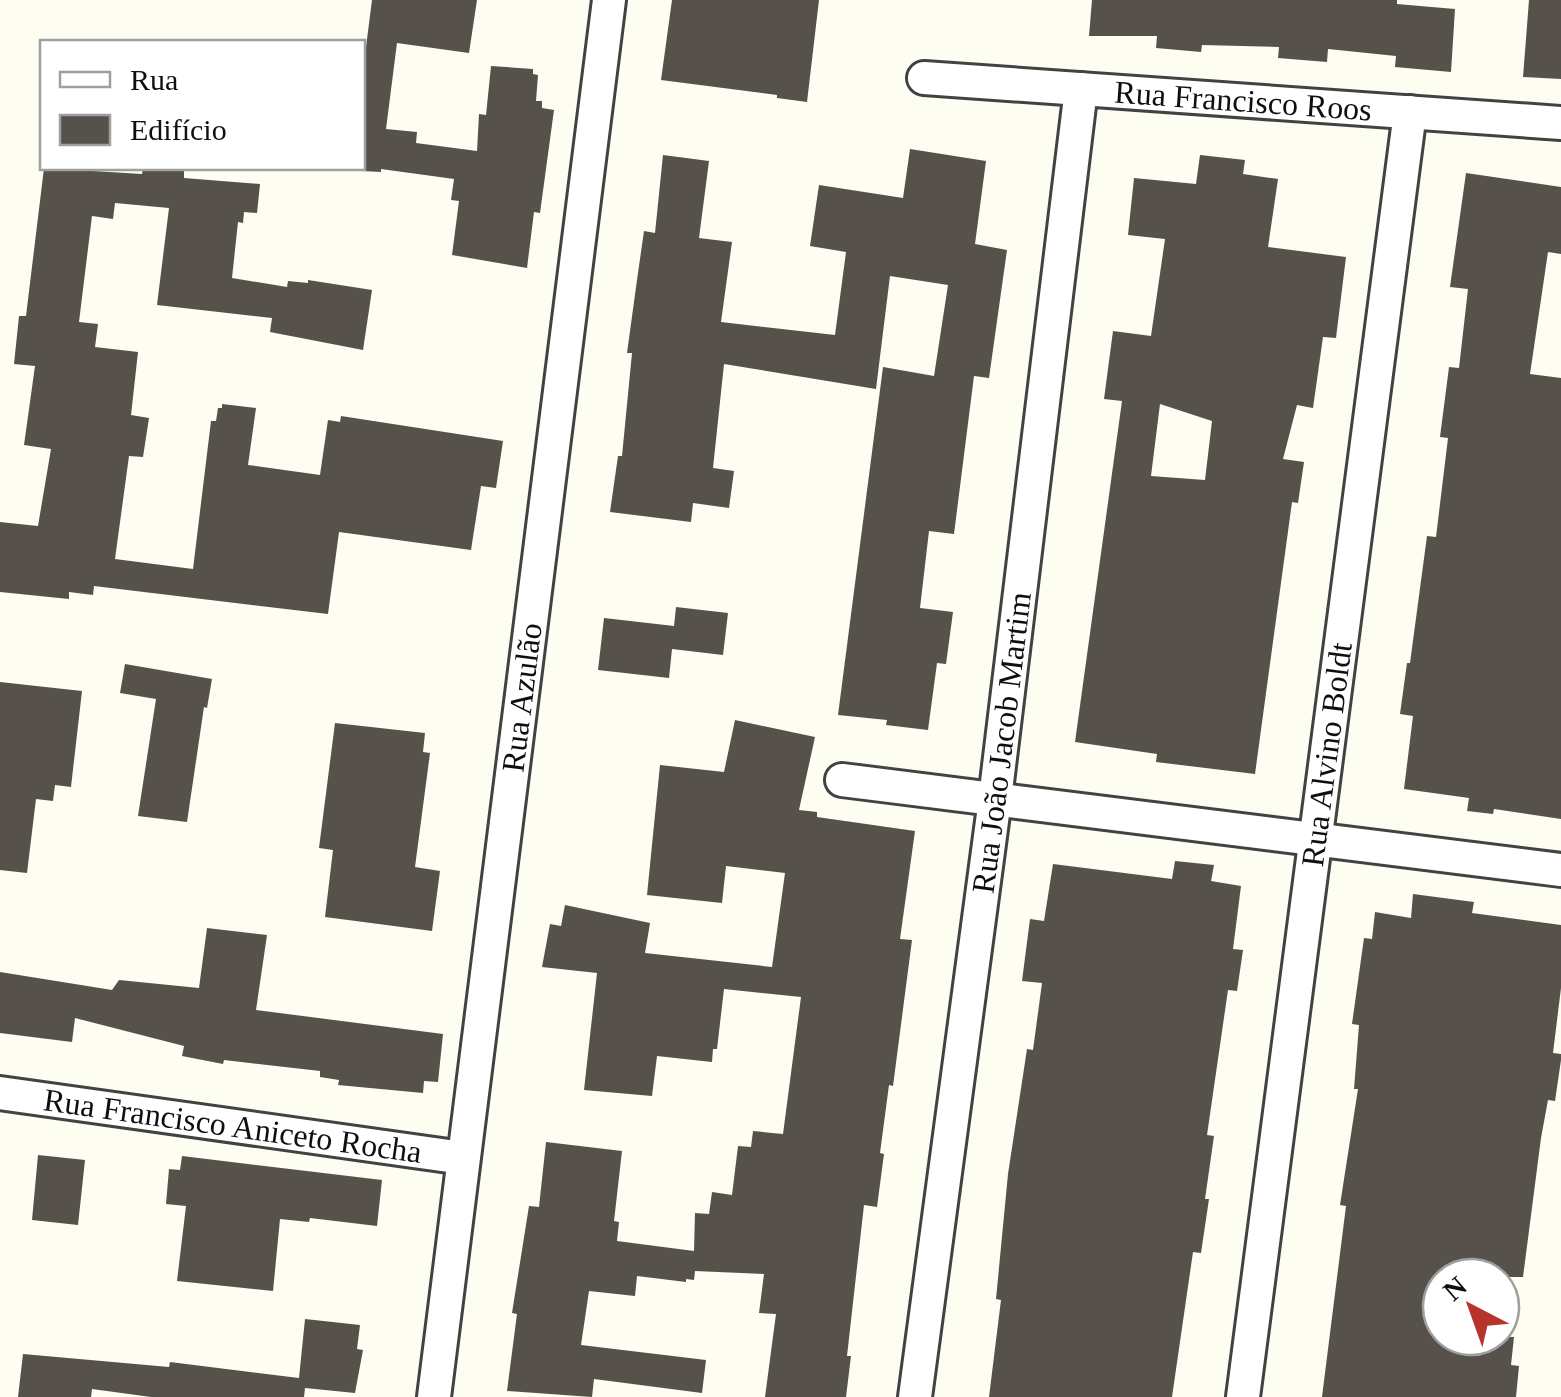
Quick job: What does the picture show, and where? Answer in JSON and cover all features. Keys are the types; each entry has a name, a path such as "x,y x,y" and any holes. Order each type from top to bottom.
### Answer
{"street":[{"name":"Rua Azulão","path":"434,1397 609,0"},
{"name":"Rua Francisco Roos","path":"924,78 1561,122"},
{"name":"Rua João Jacob Martim","path":"915,1397 995,799 1080,89"},
{"name":"Rua Alvino Boldt","path":"1243,1397 1410,112"},
{"path":"842,780 1561,870"},
{"name":"Rua Francisco Aniceto Rocha","path":"0,1093 464,1158"}],"building":[{"path":"372,0 477,0 469,53 397,43 386,129 417,132 416,143 477,151 479,114 486,115 491,66 533,69 533,74 538,75 536,101 542,101 542,108 554,110 540,213 534,212 527,268 452,255 459,201 451,200 454,179 381,169 362,171 366,47"},
{"path":"672,0 819,0 807,102 661,80"},
{"path":"1092,0 1397,0 1397,4 1455,9 1451,72 1395,67 1396,56 1328,49 1327,62 1278,58 1279,47 1202,45 1201,52 1156,48 1157,36 1089,36"},
{"path":"1529,0 1561,0 1561,79 1523,77"},
{"path":"910,149 986,161 975,244 1007,250 989,378 974,376 954,534 929,531 920,608 953,612 946,664 937,663 928,730 886,725 887,720 838,715 883,367 934,376 948,285 890,276 876,389 724,364 713,468 734,471 729,508 693,503 691,522 610,512 618,456 622,456 632,353 627,353 644,231 655,233 663,155 709,161 699,238 732,242 721,322 835,335 846,252 810,246 819,185 903,198"},
{"path":"1200,155 1245,160 1243,174 1278,179 1268,247 1346,257 1336,338 1323,337 1313,408 1297,405 1283,459 1304,462 1298,503 1292,502 1255,774 1156,762 1157,754 1075,742 1122,401 1104,399 1113,331 1151,336 1165,239 1128,235 1134,178 1196,184","holes":["1160,404 1212,421 1205,480 1151,476"]},
{"path":"44,170 142,174 143,170 174,170 184,171 184,178 260,184 257,213 244,212 243,223 238,222 232,278 287,287 288,281 308,280 372,290 363,350 270,332 272,318 157,305 169,208 115,203 113,219 92,216 79,322 98,324 95,347 138,352 131,415 149,418 143,457 129,456 115,559 193,569 211,421 216,421 222,404 256,408 248,465 320,475 328,420 340,422 341,416 503,441 496,488 481,486 471,550 339,532 328,614 94,586 93,595 69,592 69,599 0,592 0,522 38,526 51,449 24,445 35,366 14,364 19,316 26,316"},
{"path":"1466,173 1561,187 1561,254 1548,252 1530,374 1561,378 1561,819 1494,809 1493,814 1467,811 1469,798 1404,789 1413,716 1400,714 1427,536 1436,537 1448,438 1440,437 1449,367 1459,368 1468,289 1450,287"},
{"path":"676,607 728,613 723,655 672,649 669,678 598,670 604,618 674,626"},
{"path":"125,664 212,679 207,708 204,707 187,822 138,816 156,699 120,693"},
{"path":"0,682 82,691 71,787 55,785 53,801 36,799 27,873 0,870"},
{"path":"735,720 815,737 799,810 817,812 817,817 915,831 900,939 912,940 880,1153 884,1154 877,1207 864,1205 846,1397 765,1397 776,1314 759,1313 764,1274 695,1271 694,1280 686,1282 637,1276 635,1296 589,1291 581,1345 706,1360 702,1393 594,1379 592,1397 507,1391 517,1314 512,1313 529,1206 539,1207 546,1142 622,1151 614,1221 619,1222 617,1241 694,1251 695,1213 709,1214 712,1192 732,1195 738,1146 751,1147 753,1131 783,1134 801,997 724,989 712,1062 657,1056 652,1096 584,1090 597,973 542,967 550,924 561,926 565,905 650,923 645,953 772,967 785,873 726,866 722,903 647,895 660,765 724,772"},
{"path":"335,723 425,733 423,752 430,753 415,867 440,871 432,931 325,917 333,850 319,848"},
{"path":"1175,861 1214,865 1211,881 1241,886 1233,949 1243,950 1237,991 1228,990 1207,1135 1214,1136 1205,1199 1209,1199 1201,1253 1193,1252 1172,1397 989,1397 1001,1300 996,1299 1008,1174 1027,1049 1033,1050 1042,983 1022,981 1030,919 1044,921 1053,864 1172,879"},
{"path":"1413,894 1474,902 1472,913 1561,925 1561,988 1553,1053 1561,1054 1561,1060 1555,1101 1548,1100 1541,1138 1523,1277 1521,1257 1421,1257 1421,1357 1512,1357 1511,1365 1519,1366 1516,1397 1322,1397 1346,1206 1340,1205 1358,1089 1354,1089 1359,1025 1352,1024 1364,938 1372,939 1375,912 1411,918"},
{"path":"207,928 267,935 256,1010 443,1034 438,1082 424,1081 423,1093 338,1085 339,1080 320,1077 320,1071 224,1060 223,1064 182,1056 184,1046 75,1018 72,1042 0,1033 0,972 112,990 119,980 199,988"},
{"path":"38,1155 85,1160 78,1225 32,1220"},
{"path":"182,1156 382,1180 377,1226 310,1218 309,1222 280,1219 273,1291 177,1281 186,1206 166,1204 169,1169 180,1170"},
{"path":"305,1319 360,1325 357,1349 363,1350 355,1393 305,1388 304,1397 151,1397 92,1389 91,1397 18,1397 23,1354 169,1367 170,1362 299,1378"}]}
